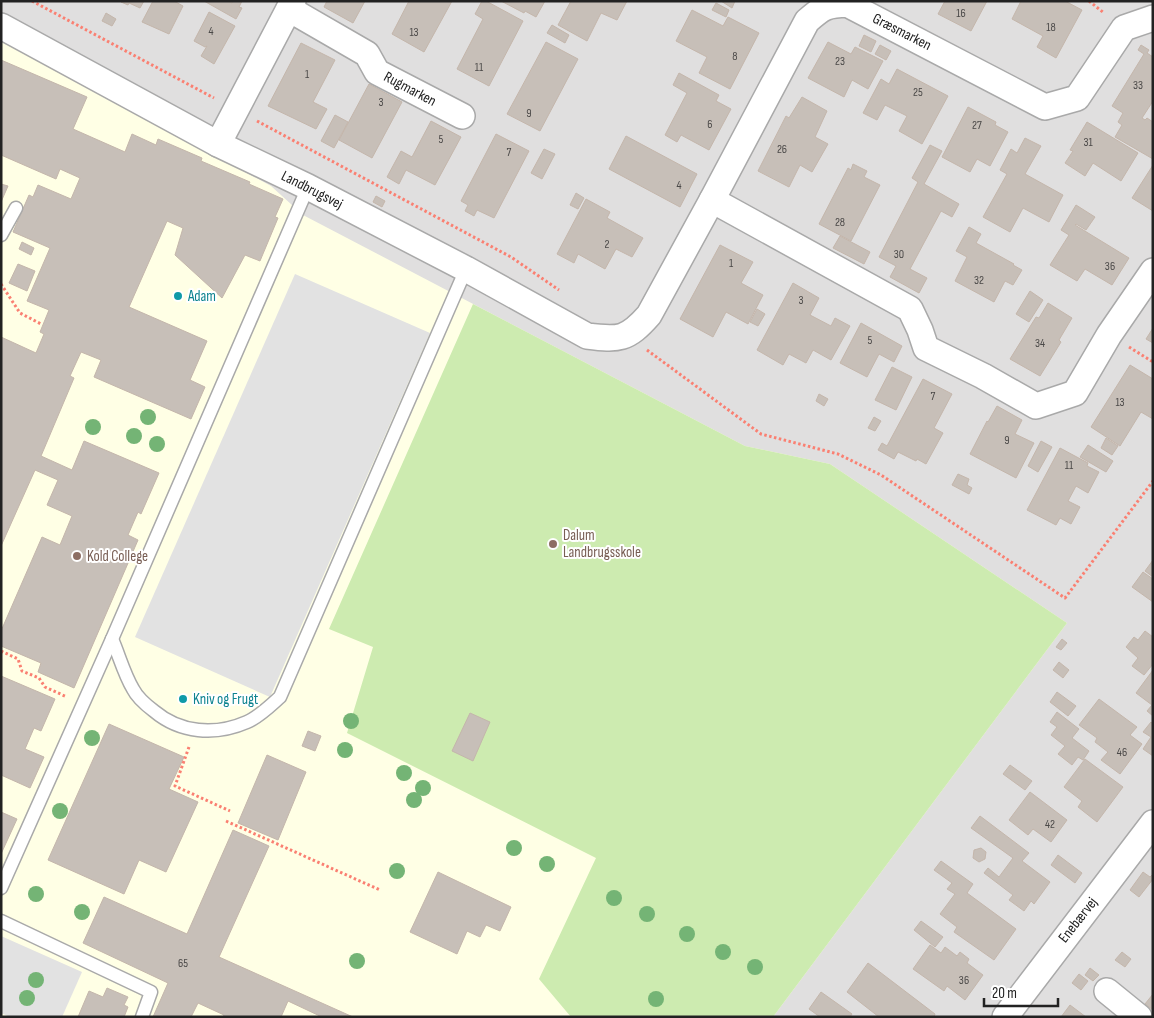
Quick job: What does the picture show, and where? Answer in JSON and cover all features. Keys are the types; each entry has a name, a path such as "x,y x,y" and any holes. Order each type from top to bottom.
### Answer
{"street":[{"name":"Græsmarken","path":"627,336 648,315 712,200 807,21 819,10 830,4 847,4 1045,108 1077,98 1124,28 1153,18"},
{"name":"Rugmarken","path":"218,144 291,5 367,54 377,72 462,116"},
{"name":"Landbrugsvej","path":"1,26 218,144 308,187 466,269 587,336 609,339 627,336"},
{"path":"712,200 910,309 926,348 983,376 1036,406 1075,393 1109,335 1153,271"},
{"name":"Enebærvej","path":"1005,1017 1153,823"},
{"path":"1107,991 1139,1017"}],"lane":[{"path":"1,888 112,639 308,187"},
{"path":"1,235 16,208"},
{"path":"112,639 133,690 144,703 171,724 185,729 215,731 248,722 280,697 466,269"},
{"path":"1,920 151,992 142,1017"}],"path":[{"path":"1,284 20,313 41,324"},
{"path":"1064,598 1153,481"},
{"path":"1,651 18,659 22,671 39,678 45,687 83,704"},
{"path":"195,730 176,786 230,811"},
{"path":"226,821 380,890"}],"shaded area":[{"path":"1,1 1153,1 1153,1017 1,1017"},
{"name":"Dalum Landbrugsskole","path":"1,40 271,186 303,215 745,446 830,464 1067,623 773,1017 1,1017"},
{"path":"295,274 430,333 270,697 135,637"},
{"path":"1,936 82,972 62,1017 10,1017 1,1013"}],"green space":[{"path":"473,304 745,446 830,464 1067,623 773,1017 571,1017 539,979 596,858 347,733 373,647 329,629"}],"building":[{"path":"144,1 140,8 121,2"},
{"path":"153,1 174,1 183,6 169,34 142,22"},
{"path":"204,1 228,1 232,3 233,1 242,1 239,7 242,8 236,19"},
{"path":"327,1 365,1 353,23 324,7"},
{"path":"409,1 452,1 424,52 392,34"},
{"path":"482,1 486,1 523,21 489,86 457,69 483,19 475,14"},
{"path":"501,1 545,1 536,17"},
{"path":"571,1 627,1 617,20 601,13 587,41 558,25"},
{"path":"721,1 735,1 732,8"},
{"path":"945,1 987,1 971,31 938,14"},
{"path":"1021,1 1065,1 1082,10 1056,58 1037,47 1043,36 1012,19"},
{"path":"716,3 729,10 726,17 712,10"},
{"path":"692,10 723,26 728,17 759,33 730,89 699,73 707,57 676,41"},
{"path":"209,12 235,26 214,64 201,56 207,46 205,47 194,41"},
{"path":"106,13 116,19 112,26 102,21"},
{"path":"552,25 569,35 565,43 547,33"},
{"path":"864,35 876,41 871,52 859,46"},
{"path":"546,42 578,59 540,131 507,114"},
{"path":"828,42 851,54 855,47 883,61 868,89 852,80 844,97 808,78"},
{"path":"301,43 335,60 313,102 327,109 316,129 268,106"},
{"path":"880,45 891,51 886,60 875,54"},
{"path":"1141,45 1149,50 1147,53 1153,57 1153,101 1142,118 1145,120 1147,118 1153,122 1153,159 1115,137 1122,125 1118,122 1123,113 1112,106 1144,54 1138,50"},
{"name":"Kold College","path":"1,60 87,97 73,129 125,152 132,134 156,145 158,139 202,158 201,161 250,182 249,184 283,199 275,217 278,218 260,261 245,255 222,298 175,255 183,228 167,221 129,307 207,341 190,380 205,387 191,419 94,377 101,360 81,352 70,376 74,378 41,456 72,470 84,441 159,473 141,514 138,512 128,535 138,540 74,688 38,672 41,663 1,646 1,631 42,537 60,545 72,516 47,505 58,480 35,470 1,546 1,337 36,353 44,334 40,332 49,310 27,301 50,248 13,232 29,195 33,197 38,185 71,199 80,178 60,169 56,179 1,155"},
{"path":"897,69 948,96 922,144 899,131 907,116 885,105 877,120 863,113 881,79 889,84"},
{"path":"679,73 719,95 716,101 731,109 709,150 681,135 677,142 665,135 687,93 673,85"},
{"path":"369,84 402,102 372,158 339,140"},
{"path":"802,97 827,111 815,137 828,144 812,172 800,165 789,187 758,171 786,116 789,118"},
{"path":"968,107 996,122 995,125 1008,132 990,166 977,159 970,172 942,157"},
{"path":"335,115 348,122 334,148 321,141"},
{"path":"431,121 461,137 435,185 406,170 399,184 387,177 401,151 412,157"},
{"path":"1087,122 1138,153 1121,181 1093,163 1085,176 1065,163 1073,151 1070,150"},
{"path":"496,134 529,151 494,218 477,210 474,216 465,211 468,205 461,201"},
{"path":"626,136 697,174 680,207 609,169"},
{"path":"1025,138 1041,146 1025,174 1063,195 1049,222 1023,208 1010,232 983,217 1007,174 1000,170 1011,149 1017,153"},
{"path":"930,145 942,151 924,184 959,204 952,217 941,211 910,269 927,278 919,293 890,277 896,266 879,257 918,182 912,178"},
{"path":"544,149 555,154 542,179 531,173"},
{"path":"853,164 867,171 864,177 880,185 851,241 819,224 848,168 851,170"},
{"path":"1153,165 1153,211 1132,198"},
{"path":"1,184 8,186 1,202"},
{"path":"576,193 584,198 578,209 570,205"},
{"path":"376,196 385,201 382,207 373,202"},
{"path":"586,199 610,212 607,218 643,238 632,257 616,249 605,269 578,254 574,263 557,254"},
{"path":"1076,205 1095,217 1086,230 1075,225 1129,258 1112,285 1085,269 1077,281 1050,265 1069,235 1061,230"},
{"path":"969,227 981,234 976,243 1022,270 1013,285 1005,281 994,302 955,281 967,257 956,251"},
{"path":"840,236 870,252 864,264 833,248"},
{"path":"22,242 34,248 31,255 19,249"},
{"path":"720,245 753,262 741,283 763,295 748,324 726,312 713,337 680,319"},
{"path":"18,264 35,271 27,291 9,283"},
{"path":"793,283 819,298 810,315 831,326 835,318 850,326 831,360 813,350 806,363 789,354 783,365 757,350"},
{"path":"1030,291 1043,300 1029,322 1016,314"},
{"path":"1048,303 1072,318 1059,340 1061,342 1040,376 1010,359 1036,317 1039,318"},
{"path":"757,309 765,314 758,326 750,322"},
{"path":"861,323 902,346 894,362 879,354 867,377 840,363"},
{"path":"1153,328 1153,343 1146,339"},
{"path":"1130,365 1153,379 1153,419 1141,412 1120,446 1091,427"},
{"path":"892,367 912,377 896,410 875,400"},
{"path":"923,379 952,394 934,428 943,433 926,464 898,452 894,459 878,450 882,443 887,446"},
{"path":"819,394 828,399 824,406 816,401"},
{"path":"997,406 1022,420 1015,434 1034,443 1016,478 970,454"},
{"path":"874,417 881,421 875,431 868,428"},
{"path":"1106,438 1118,446 1112,455 1101,448"},
{"path":"1041,441 1052,447 1038,472 1028,466"},
{"path":"1088,445 1113,461 1106,472 1080,457"},
{"path":"1060,448 1088,463 1087,466 1099,472 1088,493 1076,486 1068,501 1080,507 1071,524 1060,518 1056,525 1027,510"},
{"path":"958,474 969,479 967,485 972,488 969,494 952,485"},
{"path":"1153,560 1153,577 1145,571"},
{"path":"1143,572 1153,579 1153,602 1132,587"},
{"path":"1145,631 1153,637 1153,664 1144,675 1132,666 1138,658 1126,647 1134,637 1138,640"},
{"path":"1062,639 1067,643 1061,650 1056,647"},
{"path":"1059,662 1069,670 1063,678 1053,670"},
{"path":"1153,670 1153,716 1147,711 1152,705 1136,693"},
{"path":"1,676 55,699 41,731 34,728 25,749 44,757 30,788 1,775"},
{"path":"1057,692 1076,706 1068,716 1050,702"},
{"path":"1099,699 1137,727 1130,735 1142,744 1120,774 1101,760 1108,752 1095,742 1097,738 1079,725"},
{"path":"1057,712 1079,729 1072,738 1089,751 1083,760 1078,757 1072,765 1058,754 1065,746 1051,735 1057,727 1050,722"},
{"path":"470,713 490,722 473,761 452,751"},
{"path":"1151,722 1153,724 1153,756 1143,749 1151,737 1143,732"},
{"path":"109,724 184,757 169,789 198,802 166,872 139,860 124,894 48,860"},
{"path":"308,731 321,736 315,751 302,746"},
{"path":"267,755 306,772 278,840 238,823"},
{"path":"1085,759 1123,787 1097,822 1078,807 1082,801 1064,787"},
{"path":"1010,765 1032,781 1025,790 1003,774"},
{"path":"1030,792 1067,820 1051,842 1033,829 1028,835 1009,820"},
{"path":"1,812 17,819 1,854"},
{"path":"980,816 1029,853 1022,861 1050,882 1034,904 1031,901 1024,911 1009,900 1013,895 984,873 988,868 999,877 1013,858 971,828"},
{"path":"233,830 269,846 219,957 353,1017 322,1017 288,1001 281,1017 223,1017 224,1015 198,1003 191,1017 153,1017 168,983 83,943 104,897 187,934"},
{"path":"981,848 986,852 985,859 979,862 973,858 974,850"},
{"path":"1058,855 1082,873 1075,883 1051,865"},
{"path":"941,861 973,884 967,893 1016,929 994,960 954,932 957,927 940,914 955,894 947,889 952,883 934,870"},
{"path":"438,872 511,907 500,931 486,925 480,937 467,931 457,954 410,932"},
{"path":"1143,872 1150,877 1153,874 1153,879 1139,897 1130,890"},
{"path":"921,921 943,937 935,947 914,930"},
{"path":"930,945 941,953 945,947 957,956 960,952 969,959 967,963 983,975 965,1000 947,986 944,991 913,969"},
{"path":"1122,952 1131,959 1125,967 1115,960"},
{"path":"868,963 935,1014 934,1017 879,1017 847,992"},
{"path":"1090,968 1099,975 1093,981 1085,975"},
{"path":"1079,974 1088,981 1081,990 1072,983"},
{"path":"107,988 128,997 124,1005 128,1007 124,1017 78,1017 89,991 103,997"},
{"path":"821,992 852,1014 850,1017 820,1017 809,1009"},
{"path":"1153,994 1153,1010 1145,1004"},
{"path":"1070,1005 1086,1017 1061,1017"}],"place":[{"name":"Adam","path":"178,296"},
{"name":"Dalum Landbrugsskole","path":"553,544"},
{"name":"Kold College","path":"77,556"},
{"name":"Kniv og Frugt","path":"183,699"}]}
